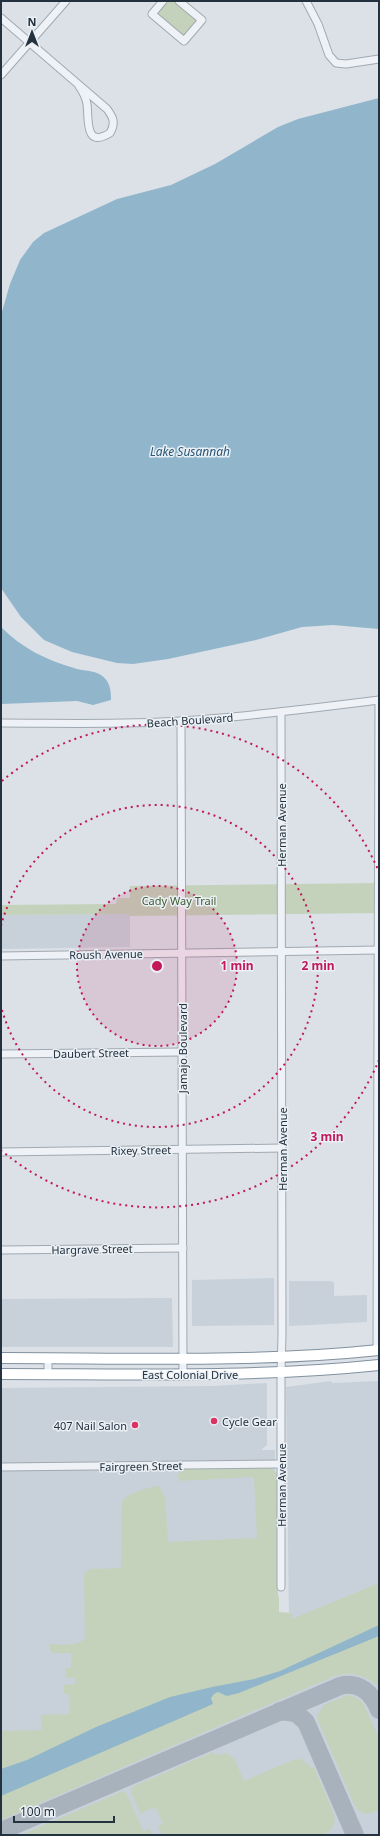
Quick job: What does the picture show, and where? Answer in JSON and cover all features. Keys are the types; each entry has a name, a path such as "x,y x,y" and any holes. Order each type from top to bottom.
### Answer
{"highway":[{"name":"East Colonial Drive","path":"1,1358 183,1359 282,1357 378,1350"},
{"name":"East Colonial Drive","path":"1,1374 183,1374 281,1372 379,1365"}],"street":[{"path":"1,75 66,1"},
{"path":"161,2 152,14 184,41 202,20 179,1"},
{"path":"306,1 318,24 329,55 336,63 346,64 379,59"},
{"path":"1,18 98,102 113,117 114,122 110,133 100,137 93,136 89,131 87,125 87,103 79,86"},
{"path":"378,1350 379,700"},
{"name":"Beach Boulevard","path":"1,723 132,723 181,721 281,712 379,700"},
{"name":"Herman Avenue","path":"281,712 281,1587"},
{"name":"Jamajo Boulevard","path":"181,721 183,1374"},
{"name":"Roush Avenue","path":"1,956 378,950"},
{"name":"Daubert Street","path":"1,1054 182,1052"},
{"name":"Rixey Street","path":"1,1152 282,1148"},
{"name":"Hargrave Street","path":"1,1250 183,1248"},
{"path":"48,1358 48,1374"},
{"name":"Fairgreen Street","path":"1,1467 281,1464"}],"shaded area":[{"path":"130,914 130,947 1,949 1,915"},
{"path":"274,1278 274,1325 192,1326 192,1280"},
{"path":"289,1281 330,1281 334,1282 334,1296 367,1295 367,1322 289,1326"},
{"path":"172,1298 173,1347 1,1347 1,1299"},
{"path":"331,1381 332,1383 379,1381 379,1835 1,1835 1,1388 212,1386 267,1383 267,1445 261,1450 275,1450 275,1620 289,1620 286,1387"}],"green space":[{"path":"166,1 174,1 197,20 183,36 156,13"},
{"name":"Cady Way Trail","path":"379,883 379,913 130,916 129,914 1,915 1,905 116,904 117,898 130,898 130,886"},
{"path":"270,1468 276,1472 277,1478 279,1612 292,1613 292,1619 379,1583 379,1688 369,1680 357,1675 345,1674 332,1677 1,1820 1,1731 42,1730 41,1715 70,1714 69,1694 64,1694 64,1685 75,1684 75,1678 66,1678 66,1668 71,1668 71,1653 51,1653 49,1644 73,1644 85,1638 84,1574 90,1569 121,1568 122,1501 135,1492 160,1486 161,1491 165,1496 168,1542 257,1538 254,1477 179,1481 179,1477 177,1477 177,1475 182,1469"},
{"path":"348,1695 357,1698 363,1703 379,1738 379,1810 371,1813 359,1811 354,1804 317,1716 324,1705"},
{"path":"213,1752 215,1755 227,1753 235,1760 244,1781 293,1760 302,1759 311,1768 314,1767 334,1815 332,1827 328,1832 322,1835 162,1835 158,1826 163,1824 156,1808 149,1809 142,1814 140,1813 131,1792 132,1787"},
{"path":"123,1791 127,1794 143,1831 150,1829 152,1835 21,1835"}],"water":[{"name":"Lake Susannah","path":"379,98 379,629 333,625 302,627 256,640 168,659 133,664 117,663 72,652 44,640 21,617 1,588 1,315 10,284 20,260 33,242 44,233 117,199 171,185 215,164 278,127 298,119"},
{"path":"1,627 17,641 44,657 64,665 95,672 101,675 104,677 109,686 111,700 93,705 77,701 1,704"},
{"path":"379,1625 379,1636 239,1693 227,1696 218,1692 211,1698 213,1704 1,1796 1,1769 27,1760 96,1727 170,1697 254,1679 280,1671"}],"taxiway":[{"path":"1,1831 340,1686 353,1685 364,1690 373,1698 379,1710"},
{"path":"280,1711 296,1713 306,1722 355,1835"}],"place":[{"name":"Cycle Gear","path":"214,1421"},
{"name":"407 Nail Salon","path":"135,1425"}]}
